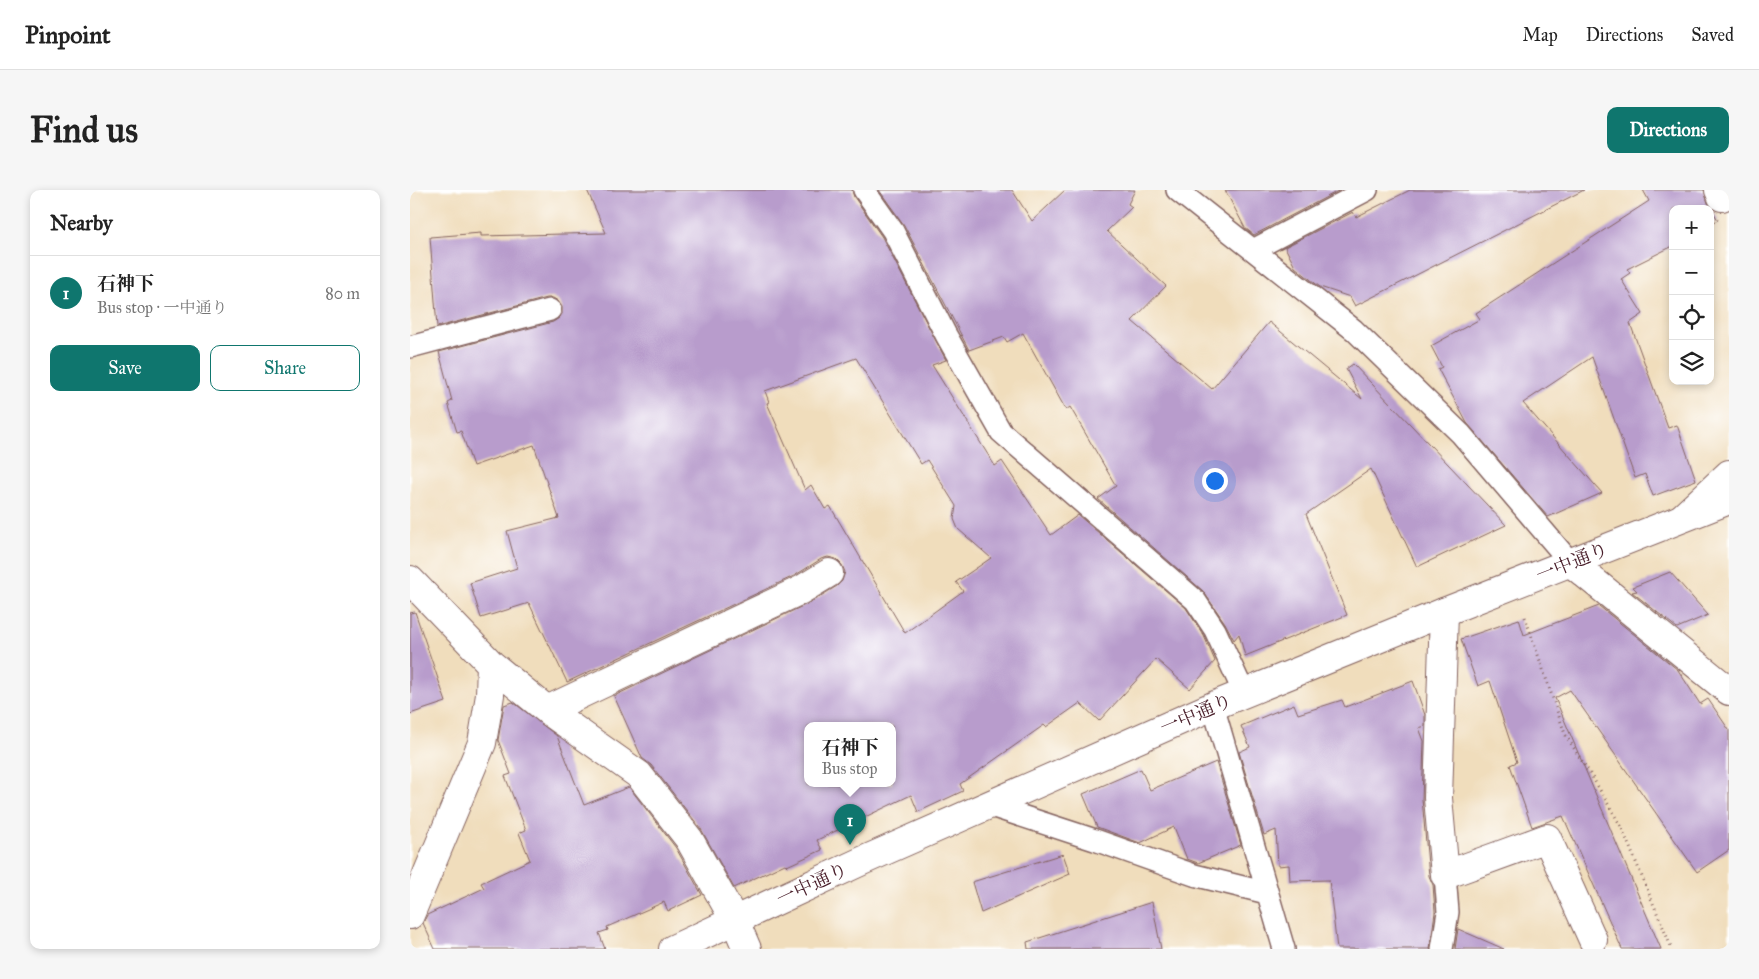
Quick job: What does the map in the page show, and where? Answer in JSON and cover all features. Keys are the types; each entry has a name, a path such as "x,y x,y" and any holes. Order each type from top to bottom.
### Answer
{"street":[{"path":"1719,190 1722,197 1729,194"},
{"path":"1683,518 1729,474"},
{"name":"一中通り","path":"673,949 862,860 1213,706 1444,612 1729,500"},
{"path":"1570,562 1729,691"},
{"path":"547,710 801,590 829,573"},
{"path":"410,580 491,664 547,710 639,775 689,839 735,921 747,949"},
{"path":"1444,612 1438,798 1445,875 1547,838 1593,940"},
{"path":"410,915 482,742 490,695 491,664"}],"lane":[{"path":"864,190 893,231 946,335 1001,432 1194,600 1215,630 1244,693"},
{"path":"1177,190 1354,330 1461,434 1570,562"},
{"path":"1253,250 1367,190"},
{"path":"410,347 550,310"},
{"path":"1213,706 1284,949"},
{"path":"988,805 1095,840 1194,876 1267,893"},
{"path":"1442,949 1448,912 1445,875"}],"path":[{"path":"1515,584 1565,734 1621,826 1672,949"}],"building":[{"path":"587,190 852,190 854,197 882,237 946,360 932,365 995,466 1002,461 1051,535 1078,515 1186,608 1204,636 1215,661 1190,689 1156,659 1099,721 1080,703 1046,727 1044,725 960,784 963,791 918,812 911,795 817,840 822,850 787,866 785,864 734,888 701,829 651,765 642,758 614,696 809,603 837,586 842,581 845,572 842,565 836,559 828,557 821,559 794,576 567,682 529,603 481,618 470,583 517,568 507,531 559,518 534,445 473,466 461,431 457,432 448,403 452,401 439,352 553,322 562,314 562,307 553,298 547,298 437,327 430,237 481,233 481,236 606,233","holes":["856,358 921,464 927,460 956,506 954,519 958,529 991,558 956,582 963,591 905,633 830,506 825,509 811,485 805,490 767,403 769,402 765,391"]},
{"path":"879,190 1012,190 1032,221 1065,190 1135,190 1128,204 1132,207 1107,231 1166,286 1132,321 1212,389 1269,322 1362,399 1346,369 1353,364 1506,525 1417,567 1371,469 1306,514 1347,615 1245,656 1239,634 1234,640 1203,591 1098,499 1116,486 1070,407 1066,410 1023,333 1007,342 1004,337 969,350 904,225"},
{"path":"1225,190 1340,190 1254,235 1245,228"},
{"path":"1410,190 1584,190 1355,306 1350,297 1320,287 1295,267 1285,247 1353,212 1356,217"},
{"path":"1643,190 1704,190 1709,205 1669,205 1669,248 1627,269 1630,273 1621,279 1643,314 1630,323 1668,428 1677,425 1696,480 1653,496 1645,474 1635,478 1592,357 1523,403 1602,493 1548,517 1467,423 1438,369 1442,367 1431,346 1480,319 1476,313 1649,201"},
{"path":"1714,213 1718,220 1714,222"},
{"path":"1670,572 1708,615 1677,628 1632,592 1637,591 1633,587"},
{"path":"1599,606 1678,670 1700,704 1708,699 1729,730 1729,850 1697,872 1570,690 1555,698 1661,949 1622,949 1563,816 1532,827 1510,765 1517,762 1490,681 1478,686 1461,639 1519,619 1524,635"},
{"path":"415,612 446,702 410,714 410,613"},
{"path":"1413,681 1425,715 1425,726 1419,728 1424,741 1422,799 1429,876 1433,885 1435,912 1430,949 1337,949 1329,880 1290,881 1289,865 1278,866 1276,830 1264,835 1239,752 1250,747 1241,726 1294,704 1298,714 1342,700 1345,707"},
{"path":"513,702 557,736 584,805 629,787 676,848 702,895 668,911 664,902 607,927 608,930 599,933 605,949 435,949 423,923 427,915 484,888 481,883 530,860 519,833 526,830 505,776 511,774 498,740 504,705"},
{"path":"1216,762 1241,845 1198,863 1187,859 1174,827 1140,843 1097,827 1083,794 1141,769 1150,790"},
{"path":"1063,854 1070,874 981,913 972,882"},
{"path":"1152,902 1161,949 1028,949 1027,942"},
{"path":"1458,929 1504,949 1455,949"}],"place":[{"name":"石神下","path":"850,845"}]}
